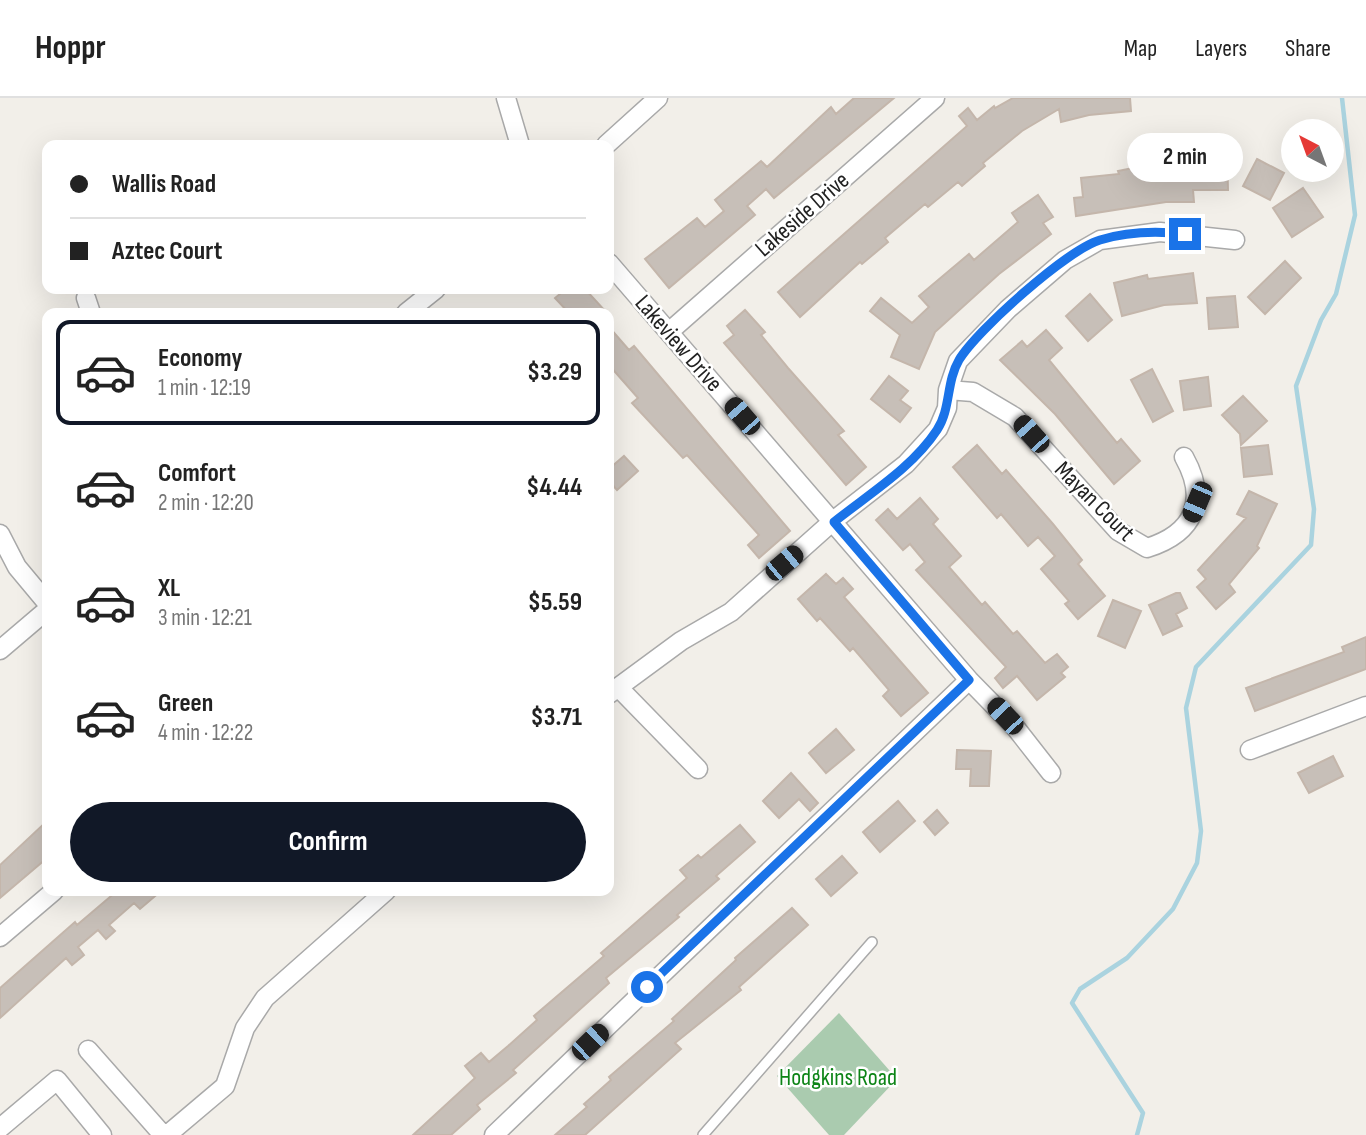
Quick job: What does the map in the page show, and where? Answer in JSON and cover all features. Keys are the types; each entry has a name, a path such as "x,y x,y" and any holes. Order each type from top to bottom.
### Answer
{"street":[{"path":"506,98 519,140"},
{"path":"612,140 658,98"},
{"name":"Lakeside Drive","path":"670,331 935,98"},
{"path":"614,689 681,641 731,612 768,577 906,464 938,429 947,408 948,390 958,361 974,341 1082,248 1100,240 1160,232 1235,240"},
{"name":"Lakeview Drive","path":"614,269 969,680 1016,727 1051,773"},
{"path":"412,308 430,294"},
{"name":"Mayan Court","path":"948,390 973,393 1016,417 1118,531 1147,548 1172,538 1189,519 1197,502 1196,478 1184,457"},
{"path":"0,534 17,567 42,597"},
{"path":"0,650 42,614"},
{"path":"494,1135 969,680"},
{"path":"614,691 698,769"},
{"path":"1250,750 1366,706"},
{"path":"0,937 48,896"},
{"path":"88,1049 165,1135 225,1086 245,1028 265,998 380,896"},
{"path":"0,1128 57,1080 102,1135"}],"lane":[{"path":"702,1135 872,942"}],"green space":[{"name":"Hodgkins Road","path":"839,1013 897,1079 844,1135 829,1135 777,1076"}],"building":[{"path":"854,98 894,98 774,198 766,189 747,206 755,215 669,288 645,259 697,218 705,227 724,211 715,200 761,161 767,167 831,107 836,114"},
{"path":"1013,98 1130,98 1131,111 1089,115 1061,122 1059,109 1022,131 983,163 985,166 962,186 958,182 928,207 925,204 885,238 888,242 862,264 860,262 800,317 778,292 967,126 959,116 968,108 977,120 994,106 995,108"},
{"path":"1205,152 1227,152 1228,190 1193,190 1194,202 1166,202 1076,216 1074,198 1083,197 1081,178 1119,174 1118,171 1143,166 1144,173 1205,167"},
{"path":"1257,159 1281,171 1281,179 1270,200 1243,186"},
{"path":"1303,188 1323,217 1292,237 1273,208"},
{"path":"1038,195 1053,217 1043,223 1051,234 999,274 935,332 919,369 891,357 900,335 870,311 881,298 912,323 929,307 919,296 969,254 974,260 1018,222 1012,213"},
{"path":"1285,261 1301,278 1265,314 1248,297"},
{"path":"1193,273 1197,303 1164,305 1122,316 1114,283 1147,275 1148,279"},
{"path":"560,294 590,294 602,308 564,308 555,298"},
{"path":"1090,294 1112,320 1088,341 1066,316"},
{"path":"1235,296 1238,327 1209,329 1207,298"},
{"path":"745,310 765,332 761,335 788,368 844,431 838,435 866,467 846,485 724,343 734,335 727,326"},
{"path":"1046,330 1062,348 1049,360 1117,443 1121,439 1140,461 1114,484 1055,414 1000,360 1022,341 1027,347"},
{"path":"614,333 629,350 634,346 790,531 759,558 748,545 759,535 687,455 683,458 632,403 638,398 614,371"},
{"path":"1152,369 1173,411 1153,422 1131,380"},
{"path":"889,376 908,391 900,400 911,408 900,422 871,399"},
{"path":"1208,377 1211,406 1184,410 1180,381"},
{"path":"1243,396 1267,421 1241,445 1240,434 1222,415"},
{"path":"977,445 1002,474 1006,470 1053,524 1082,560 1078,564 1105,596 1078,619 1065,604 1069,601 1041,569 1055,556 1038,537 1028,546 1001,514 997,518 953,467"},
{"path":"1268,445 1272,474 1244,477 1241,448"},
{"path":"624,456 638,471 617,490 614,487 614,465"},
{"path":"1249,491 1277,504 1257,546 1259,548 1229,584 1235,592 1216,609 1197,587 1206,579 1198,570 1246,518 1237,514"},
{"path":"920,498 938,519 933,524 961,556 949,567 982,605 985,602 1013,634 1017,631 1045,663 1057,654 1068,667 1061,673 1065,677 1037,700 1017,676 1003,688 995,678 1006,667 916,570 925,562 910,544 903,550 876,520 888,509 897,519"},
{"path":"826,574 836,584 843,578 853,589 844,597 928,693 901,716 883,696 889,690 853,648 850,651 820,618 817,621 798,599"},
{"path":"1180,593 1187,608 1176,614 1182,626 1163,635 1149,605"},
{"path":"1113,600 1141,611 1125,648 1098,636"},
{"path":"1366,637 1366,669 1255,711 1246,688 1344,652 1342,647"},
{"path":"836,729 854,750 826,773 809,753"},
{"path":"957,750 991,751 989,786 970,786 971,769 956,769"},
{"path":"1333,756 1343,776 1309,793 1298,773"},
{"path":"791,773 818,803 810,811 799,799 779,818 763,801"},
{"path":"898,801 915,821 880,852 863,832"},
{"path":"937,810 948,823 935,835 924,822"},
{"path":"740,825 755,842 716,876 719,879 677,915 679,917 606,978 609,983 513,1070 516,1073 477,1105 480,1109 451,1135 413,1135 475,1078 465,1066 481,1053 489,1062 508,1046 537,1020 534,1016 604,956 601,953 687,878 680,870 698,855 701,858"},
{"path":"42,826 42,862 0,898 0,865"},
{"path":"842,856 857,873 831,896 816,879"},
{"path":"111,896 155,896 140,909 134,903 109,925 115,931 106,939 98,930 78,947 84,955 72,965 66,958 0,1018 0,988 75,922 77,925"},
{"path":"792,908 808,925 739,987 741,990 675,1043 681,1049 585,1135 555,1135 587,1107 584,1104 611,1080 609,1077 674,1021 672,1019 736,960 735,958"}],"waterway":[{"path":"1137,1135 1143,1113 1072,1003 1080,989 1127,958 1173,909 1197,863 1201,831 1186,708 1196,667 1311,545 1314,509 1296,386 1321,320 1336,294 1355,215 1342,98"}],"route":[{"path":"647,987 969,680 834,522 923,447 938,429 947,408 948,390 958,361 974,341 1065,260 1100,240 1160,232 1185,234"}]}
